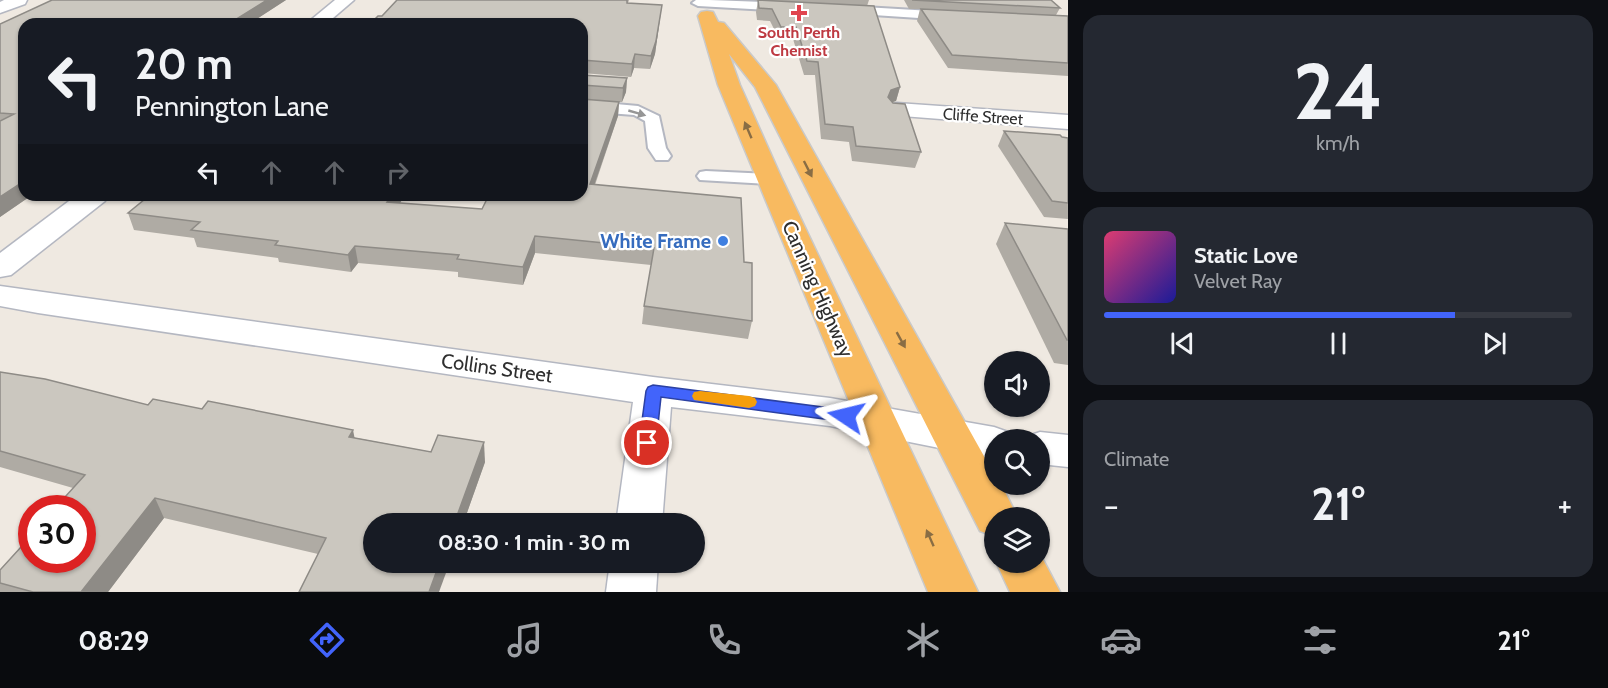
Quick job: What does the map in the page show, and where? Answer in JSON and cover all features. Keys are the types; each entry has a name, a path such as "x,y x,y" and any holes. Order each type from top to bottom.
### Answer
{"highway":[{"name":"Canning Highway","path":"701,6 729,85 769,179 953,592"},
{"path":"701,6 765,86 841,232 954,436 990,507"},
{"path":"1025,573 1035,592"}],"street":[{"path":"0,8 19,0"},
{"path":"323,18 346,0"},
{"name":"Cliffe Street","path":"897,110 1068,122"},
{"path":"0,268 87,201"},
{"name":"Collins Street","path":"0,296 653,391 830,412 984,441"},
{"path":"640,513 653,391"},
{"path":"1050,449 1068,451"},
{"path":"631,592 633,573"}],"lane":[{"path":"701,6 801,8"},
{"path":"836,9 964,17"},
{"path":"588,107 638,111 653,119 657,148 662,156"},
{"path":"706,176 769,179"}],"building":[{"path":"52,0 267,0 238,18 18,18 18,185 0,197 0,121 14,114 0,113 0,24"},
{"path":"397,0 627,0 627,3 662,5 651,56 635,54 632,64 588,60 588,18 376,18 382,16"},
{"path":"758,0 874,6 900,87 891,90 888,97 893,103 905,104 921,152 856,146 853,127 825,124 818,62 807,61 796,27 781,27 772,9 759,8"},
{"path":"912,0 1051,0 1060,8"},
{"path":"921,9 1068,16 1068,63 952,55"},
{"path":"588,75 627,78 623,88 588,85"},
{"path":"588,99 619,102 590,184 741,198 744,262 752,263 752,321 644,306 654,248 535,236 523,267 457,259 459,255 355,246 348,255 275,245 278,241 191,230 200,222 128,213 143,201 388,201 482,209 486,201 588,201"},
{"path":"1004,131 1060,135 1068,138 1068,203 1052,201"},
{"path":"1005,223 1068,229 1068,340 1067,340"},
{"path":"0,372 45,379 148,405 153,399 202,409 208,401 353,430 349,437 431,452 438,435 484,442 458,513 363,513 363,573 436,573 429,592 299,592 326,538 155,498 96,573 96,495 67,495 85,475 0,451"},
{"path":"18,550 18,573 96,573 81,592 33,592 0,583 0,570"}],"slow traffic":[{"path":"700,396 749,402"}],"place":[{"name":"South Perth Chemist","path":"799,13"},
{"name":"White Frame","path":"723,241"}],"route":[{"path":"647,443 653,391 830,412 846,416"}]}
